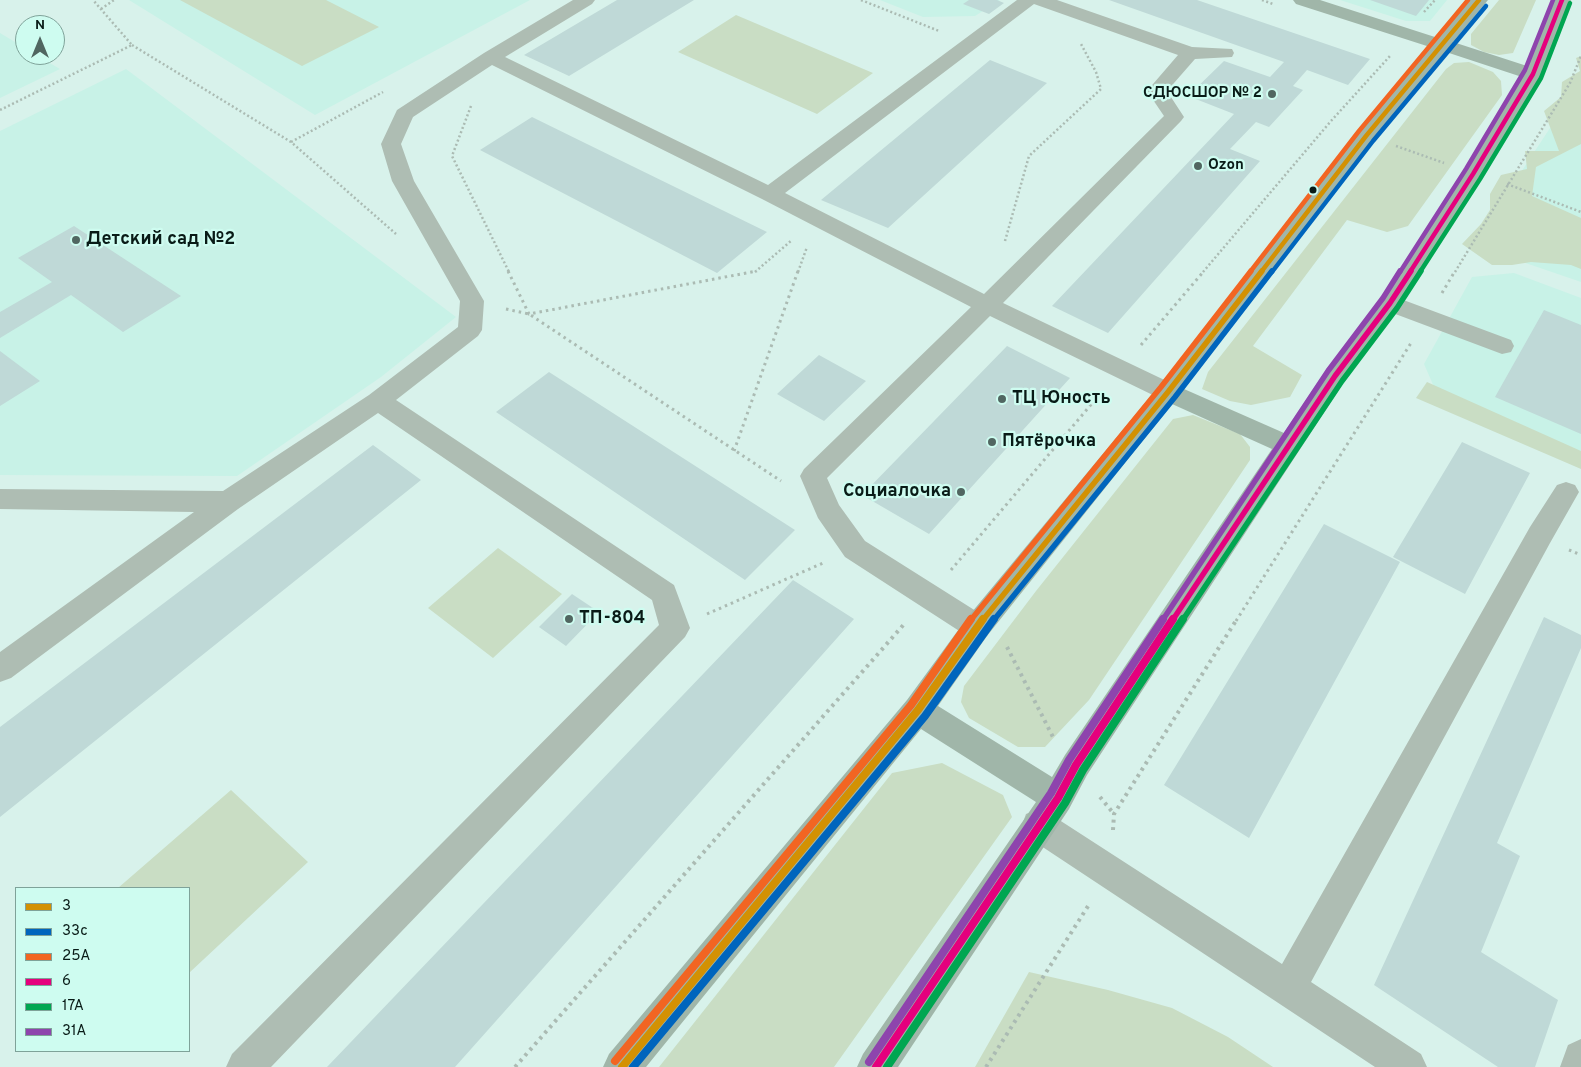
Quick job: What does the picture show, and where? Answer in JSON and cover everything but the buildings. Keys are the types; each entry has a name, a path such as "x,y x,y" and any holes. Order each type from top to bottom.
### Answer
{"main road":[{"path":"1302,0 1533,74"},
{"path":"622,1067 918,710 983,620 1168,392 1366,136 1479,0"},
{"path":"876,1067 1058,798 1076,765 1335,376 1390,303 1473,174 1533,74 1562,0"},
{"path":"1168,392 1290,446"},
{"path":"918,710 1058,798"}],"lane":[{"path":"0,670 228,502 378,401 470,330 472,301 403,181 391,144 404,114 490,56 586,0"},
{"path":"770,194 1028,0"},
{"path":"1040,0 1190,53 1225,53"},
{"path":"983,620 928,596 854,550 828,510 813,476 1174,117 1157,91 1190,53"},
{"path":"490,56 770,194 987,305 1168,392"},
{"path":"1390,303 1502,346"},
{"path":"245,1067 675,628 664,593 378,401"},
{"path":"1288,988 1535,544 1566,492"},
{"path":"0,499 228,502"},
{"path":"1038,825 1408,1067"},
{"path":"1579,1067 1581,1058"}],"path":[{"path":"92,0 132,45 291,142 400,238"},
{"path":"101,9 114,0"},
{"path":"861,0 970,43"},
{"path":"515,1067 928,596 1331,120 1396,49 1406,34 1435,0"},
{"path":"1003,249 1029,156 1101,89 1096,72 1060,7"},
{"path":"0,110 132,45"},
{"path":"490,56 452,156 529,314"},
{"path":"986,1067 1110,871 1114,814 1427,318 1570,83 1581,56"},
{"path":"1331,120 1366,136 1473,174 1508,184 1581,212"},
{"path":"529,314 756,272 817,218"},
{"path":"734,451 817,218"},
{"path":"472,301 529,314 734,451 828,510"},
{"path":"675,628 854,550"},
{"path":"983,620 1049,733 1114,814"}],"shaded area":[{"path":"129,0 530,0 315,115"},
{"path":"180,0 326,0 379,27 302,66"},
{"path":"880,0 1000,0 975,16 923,17"},
{"path":"1340,0 1447,0 1430,21 1406,21"},
{"path":"1499,0 1536,0 1513,53 1499,55 1484,52 1471,45 1471,34"},
{"path":"736,15 873,73 817,114 678,52"},
{"path":"0,33 15,42 15,65 53,65 60,69 0,98"},
{"path":"1581,56 1581,144 1536,167 1532,196 1581,218 1581,269 1571,265 1531,262 1512,265 1492,265 1462,244 1481,224 1490,210 1490,194 1501,175 1527,169 1525,151 1559,151 1544,111 1561,97 1562,82 1580,71 1576,58"},
{"path":"1469,62 1493,72 1501,81 1502,95 1408,226 1387,232 1347,220 1253,346 1302,375 1290,397 1251,405 1230,401 1202,389 1208,372 1446,69 1454,63"},
{"path":"126,69 456,317 381,377 237,476 0,475 0,131"},
{"path":"1581,81 1581,282 1473,245"},
{"path":"1514,273 1581,298 1581,458 1438,396 1424,364 1472,277"},
{"path":"1427,382 1581,451 1581,469 1416,398"},
{"path":"1193,415 1240,434 1250,447 1250,460 1089,700 1045,747 1018,747 969,718 961,702 964,686 1036,591 1173,419"},
{"path":"498,548 562,594 493,658 428,608"},
{"path":"942,763 1003,795 1012,817 834,1067 659,1067 892,773"},
{"path":"231,790 308,862 190,972 190,887 119,887"},
{"path":"1029,972 1108,990 1172,1008 1228,1037 1273,1067 975,1067"}],"transit line":[{"name":"25А","path":"615,1061 911,705 970,621 1161,387 1359,131 1468,0"},
{"name":"3","path":"622,1067 918,710 977,627 1168,392 1366,136 1479,0"},
{"name":"31А","path":"869,1062 1051,793 1069,760 1328,371 1383,298 1466,169 1525,70 1553,0"},
{"name":"6","path":"876,1067 1058,798 1076,765 1335,376 1390,303 1473,174 1533,74 1562,0"},
{"name":"17А","path":"887,1067 1065,803 1083,770 1342,381 1397,308 1480,179 1541,78 1570,3"},
{"name":"33с","path":"633,1067 925,716 984,632 1175,397 1373,141 1486,6"}],"place":[{"name":"СДЮСШОР № 2","path":"1272,94"},
{"name":"Ozon","path":"1198,166"},
{"name":"Детский сад №2","path":"76,240"},
{"name":"ТЦ Юность","path":"1002,399"},
{"name":"Пятёрочка","path":"992,442"},
{"name":"Социалочка","path":"961,492"},
{"name":"ТП-804","path":"569,619"}]}
